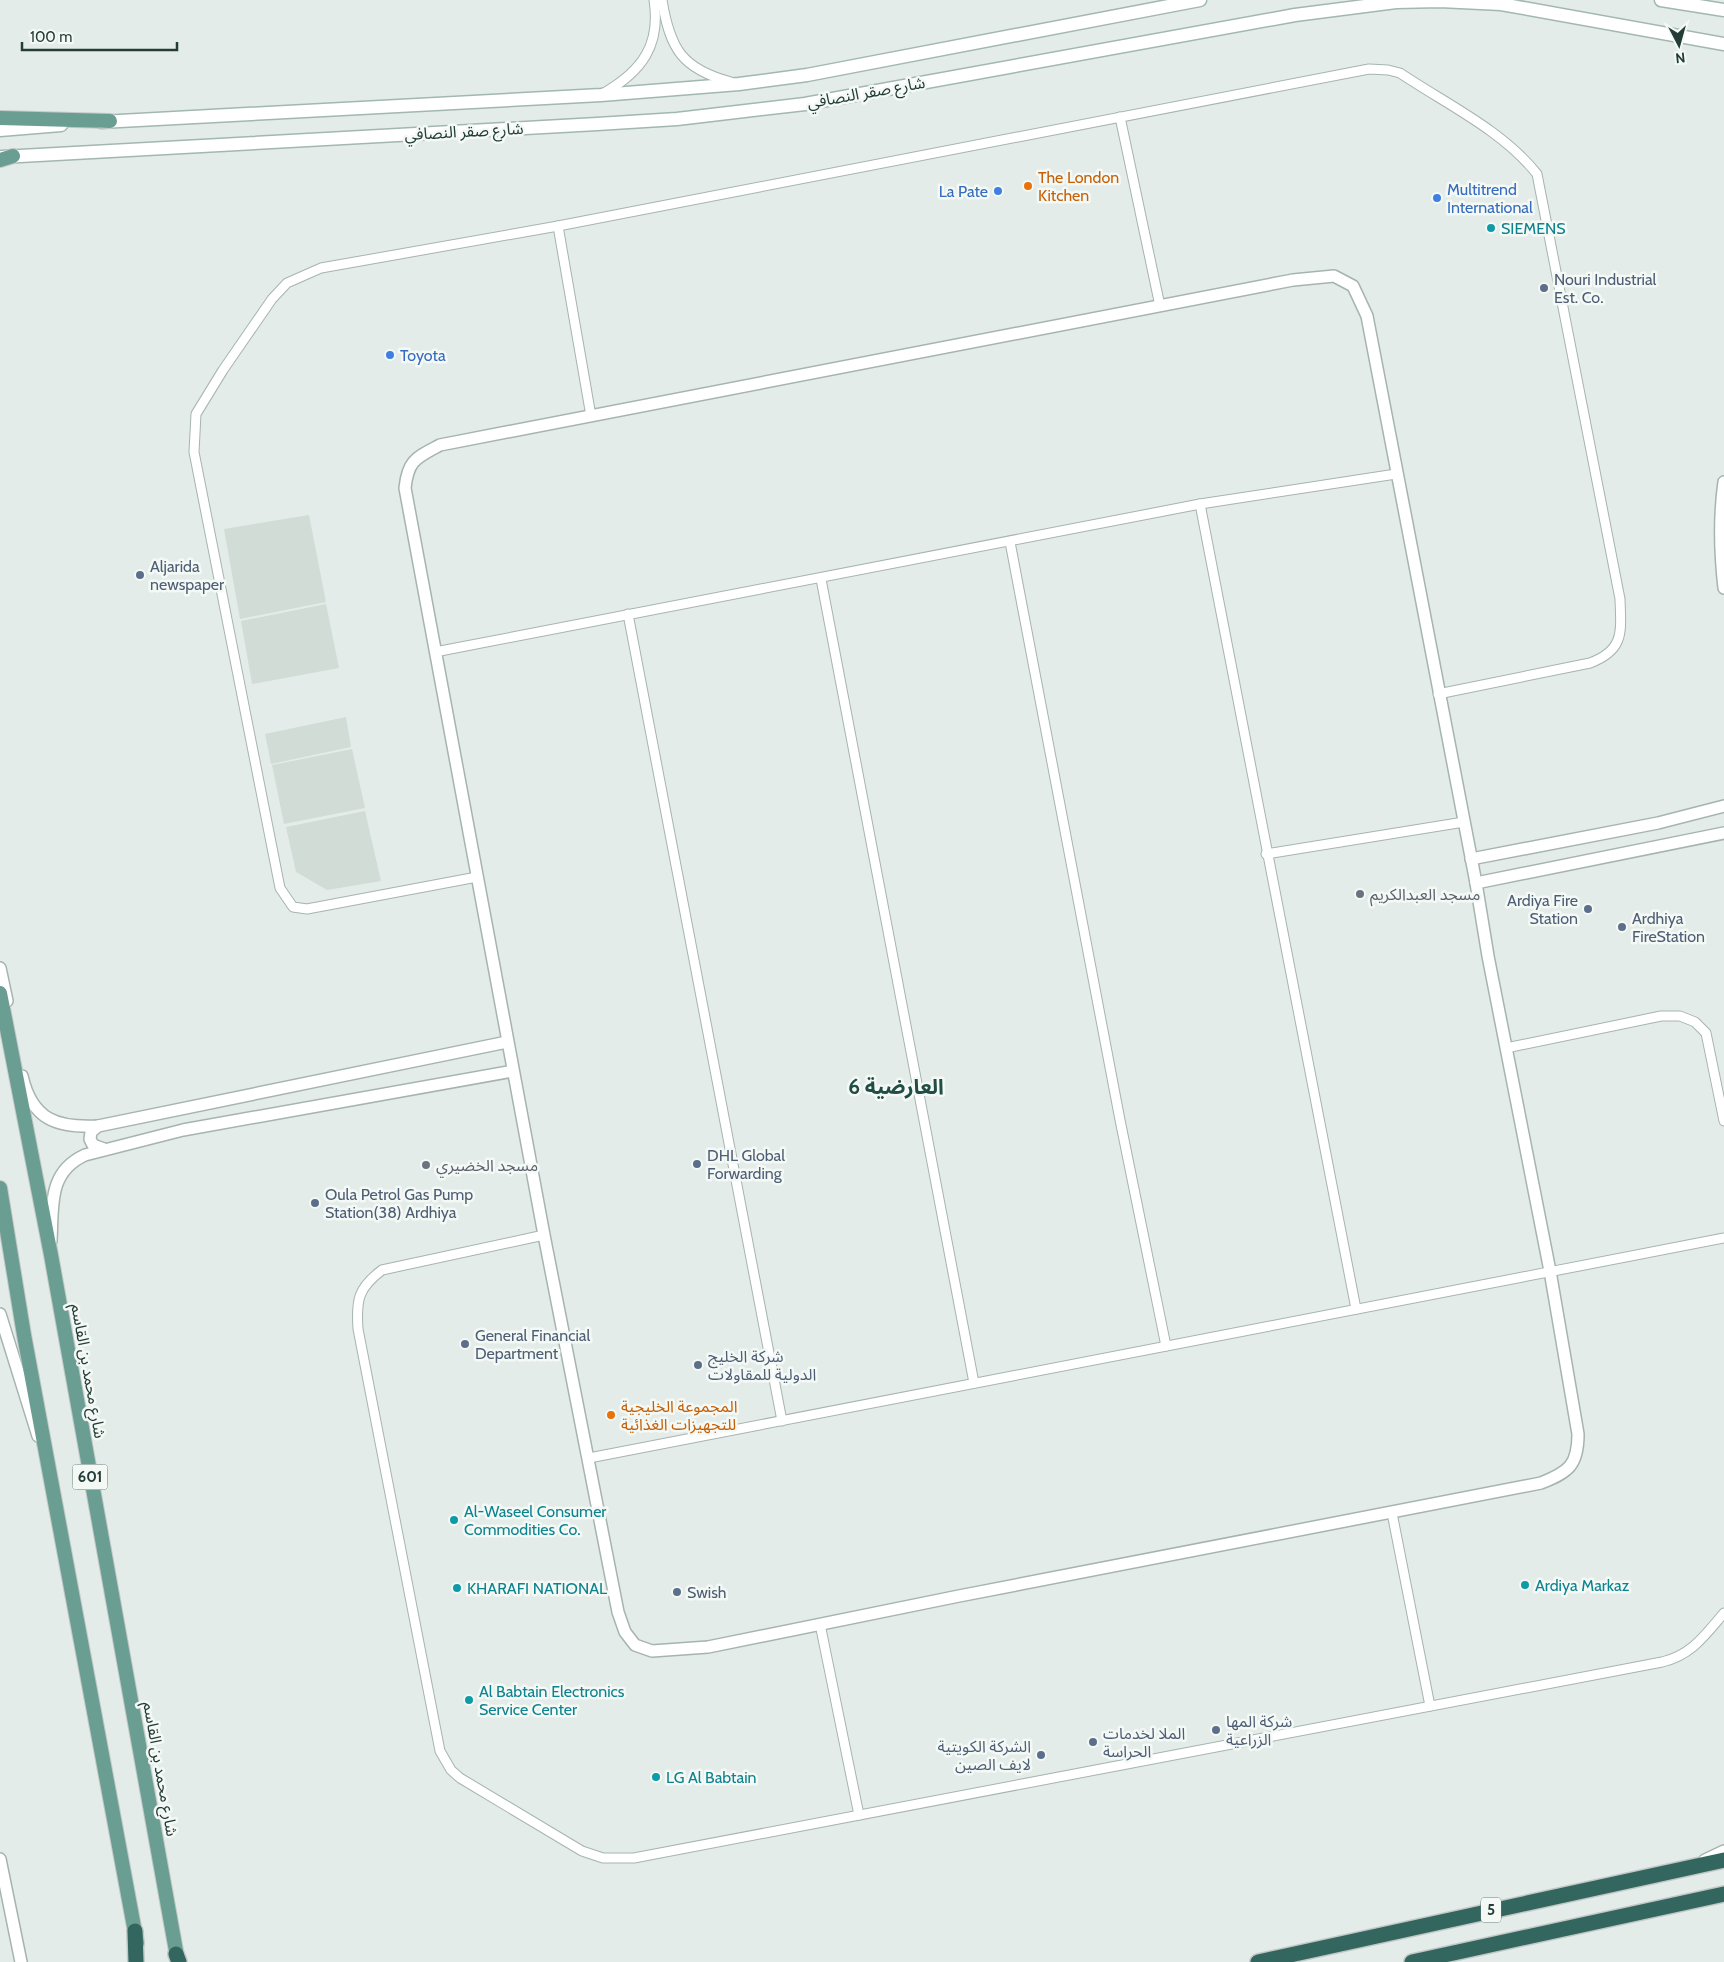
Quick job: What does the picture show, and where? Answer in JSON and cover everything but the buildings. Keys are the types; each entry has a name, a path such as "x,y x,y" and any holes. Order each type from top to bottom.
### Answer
{"highway":[{"name":"5","path":"1258,1962 1724,1860"},
{"name":"5","path":"1412,1962 1724,1894"},
{"path":"1679,1903 1724,1902"},
{"path":"135,1931 136,1962"}],"main road":[{"name":"شارع صقر النصافي","path":"0,130 110,121 602,95 739,84 817,73 1200,0"},
{"path":"1661,0 1689,6 1724,9"},
{"name":"شارع صقر النصافي","path":"4,158 587,125 749,111 805,104 1295,15 1396,2 1440,1 1502,4 1724,44"},
{"path":"1639,30 1724,52"},
{"path":"1701,40 1724,37"},
{"path":"0,118 110,121"},
{"name":"شارع محمد بن القاسم","path":"0,993 51,1255 178,1959"},
{"name":"601","path":"0,1188 49,1470 141,1962"}],"street":[{"path":"602,95 632,75 648,53 654,39 654,0"},
{"path":"662,0 666,22 676,46 683,56 700,72 739,84"},
{"path":"478,877 307,909 294,907 280,888 194,452 193,434 196,414 223,370 272,299 287,283 321,268 558,226 1369,69 1400,73 1491,132 1524,157 1538,174 1620,599 1621,631 1617,645 1606,657 1590,663 1438,694"},
{"path":"1120,117 1160,306"},
{"path":"558,226 591,416"},
{"path":"1334,276 1353,286 1367,316 1550,1272 1578,1434 1578,1453 1565,1472 1541,1483 1392,1514 699,1648 652,1652 635,1646 625,1632 618,1612 507,1042 405,488 407,470 417,457 440,445 591,416 1293,280 1334,276"},
{"path":"435,652 821,579 1200,504 1396,474"},
{"path":"1724,482 1721,521 1721,559 1724,588"},
{"path":"1200,504 1266,854 1288,953 1356,1309"},
{"path":"1010,542 1120,1120 1166,1346"},
{"path":"821,579 974,1383"},
{"path":"628,614 782,1420"},
{"path":"1472,859 1658,823 1724,806"},
{"path":"1266,854 1464,822"},
{"path":"1658,823 1662,844"},
{"path":"1476,883 1724,833"},
{"path":"0,968 22,1077 30,1098 43,1115 52,1122 77,1127 98,1126 507,1042"},
{"path":"1506,1048 1661,1016 1680,1016 1695,1022 1706,1033 1724,1121"},
{"path":"51,1255 54,1191 59,1176 74,1160 106,1149 183,1130 513,1071"},
{"path":"98,1126 91,1132 90,1139 93,1145 99,1149 106,1149"},
{"path":"544,1235 382,1270 369,1280 361,1291 357,1310 363,1357 440,1751 445,1762 460,1778 572,1846 592,1856 608,1859 634,1858 1675,1659 1697,1645 1724,1613"},
{"path":"589,1458 1724,1238"},
{"path":"0,1314 49,1470"},
{"path":"1392,1514 1430,1706"},
{"path":"820,1624 859,1816"},
{"path":"1687,1868 1724,1851"},
{"path":"0,1859 21,1962"}],"shaded area":[{"path":"309,515 326,602 240,619 224,529"},
{"path":"326,604 339,668 252,684 241,621"},
{"path":"346,717 351,747 271,764 265,734"},
{"path":"352,749 365,808 284,824 272,765"},
{"path":"365,811 381,881 327,890 296,872 286,827"}],"place":[{"name":"The London Kitchen","path":"1028,186"},
{"name":"La Pate","path":"998,191"},
{"name":"Multitrend International","path":"1437,198"},
{"name":"SIEMENS","path":"1491,228"},
{"name":"Nouri Industrial Est. Co.","path":"1544,288"},
{"name":"Toyota","path":"390,355"},
{"name":"Aljarida newspaper","path":"140,575"},
{"name":"مسجد العبدالكريم","path":"1360,894"},
{"name":"Ardiya Fire Station","path":"1588,909"},
{"name":"Ardhiya FireStation","path":"1622,927"},
{"name":"DHL Global Forwarding","path":"697,1164"},
{"name":"مسجد الخضيري","path":"426,1165"},
{"name":"Oula Petrol Gas Pump Station(38) Ardhiya","path":"315,1203"},
{"name":"General Financial Department","path":"465,1344"},
{"name":"شركة الخليج الدولية للمقاولات","path":"698,1365"},
{"name":"المجموعة الخليجية للتجهيزات الغذائية","path":"611,1415"},
{"name":"Al-Waseel Consumer Commodities Co.","path":"454,1520"},
{"name":"Ardiya Markaz","path":"1525,1585"},
{"name":"KHARAFI NATIONAL","path":"457,1588"},
{"name":"Swish","path":"677,1592"},
{"name":"Al Babtain Electronics Service Center","path":"469,1700"},
{"name":"شركة المها الزراعية","path":"1216,1730"},
{"name":"الملا لخدمات الحراسة","path":"1093,1742"},
{"name":"الشركة الكويتية لايف الصين","path":"1041,1755"},
{"name":"LG Al Babtain","path":"656,1777"}],"district":[{"name":"العارضية 6","path":"896,1087"}]}
